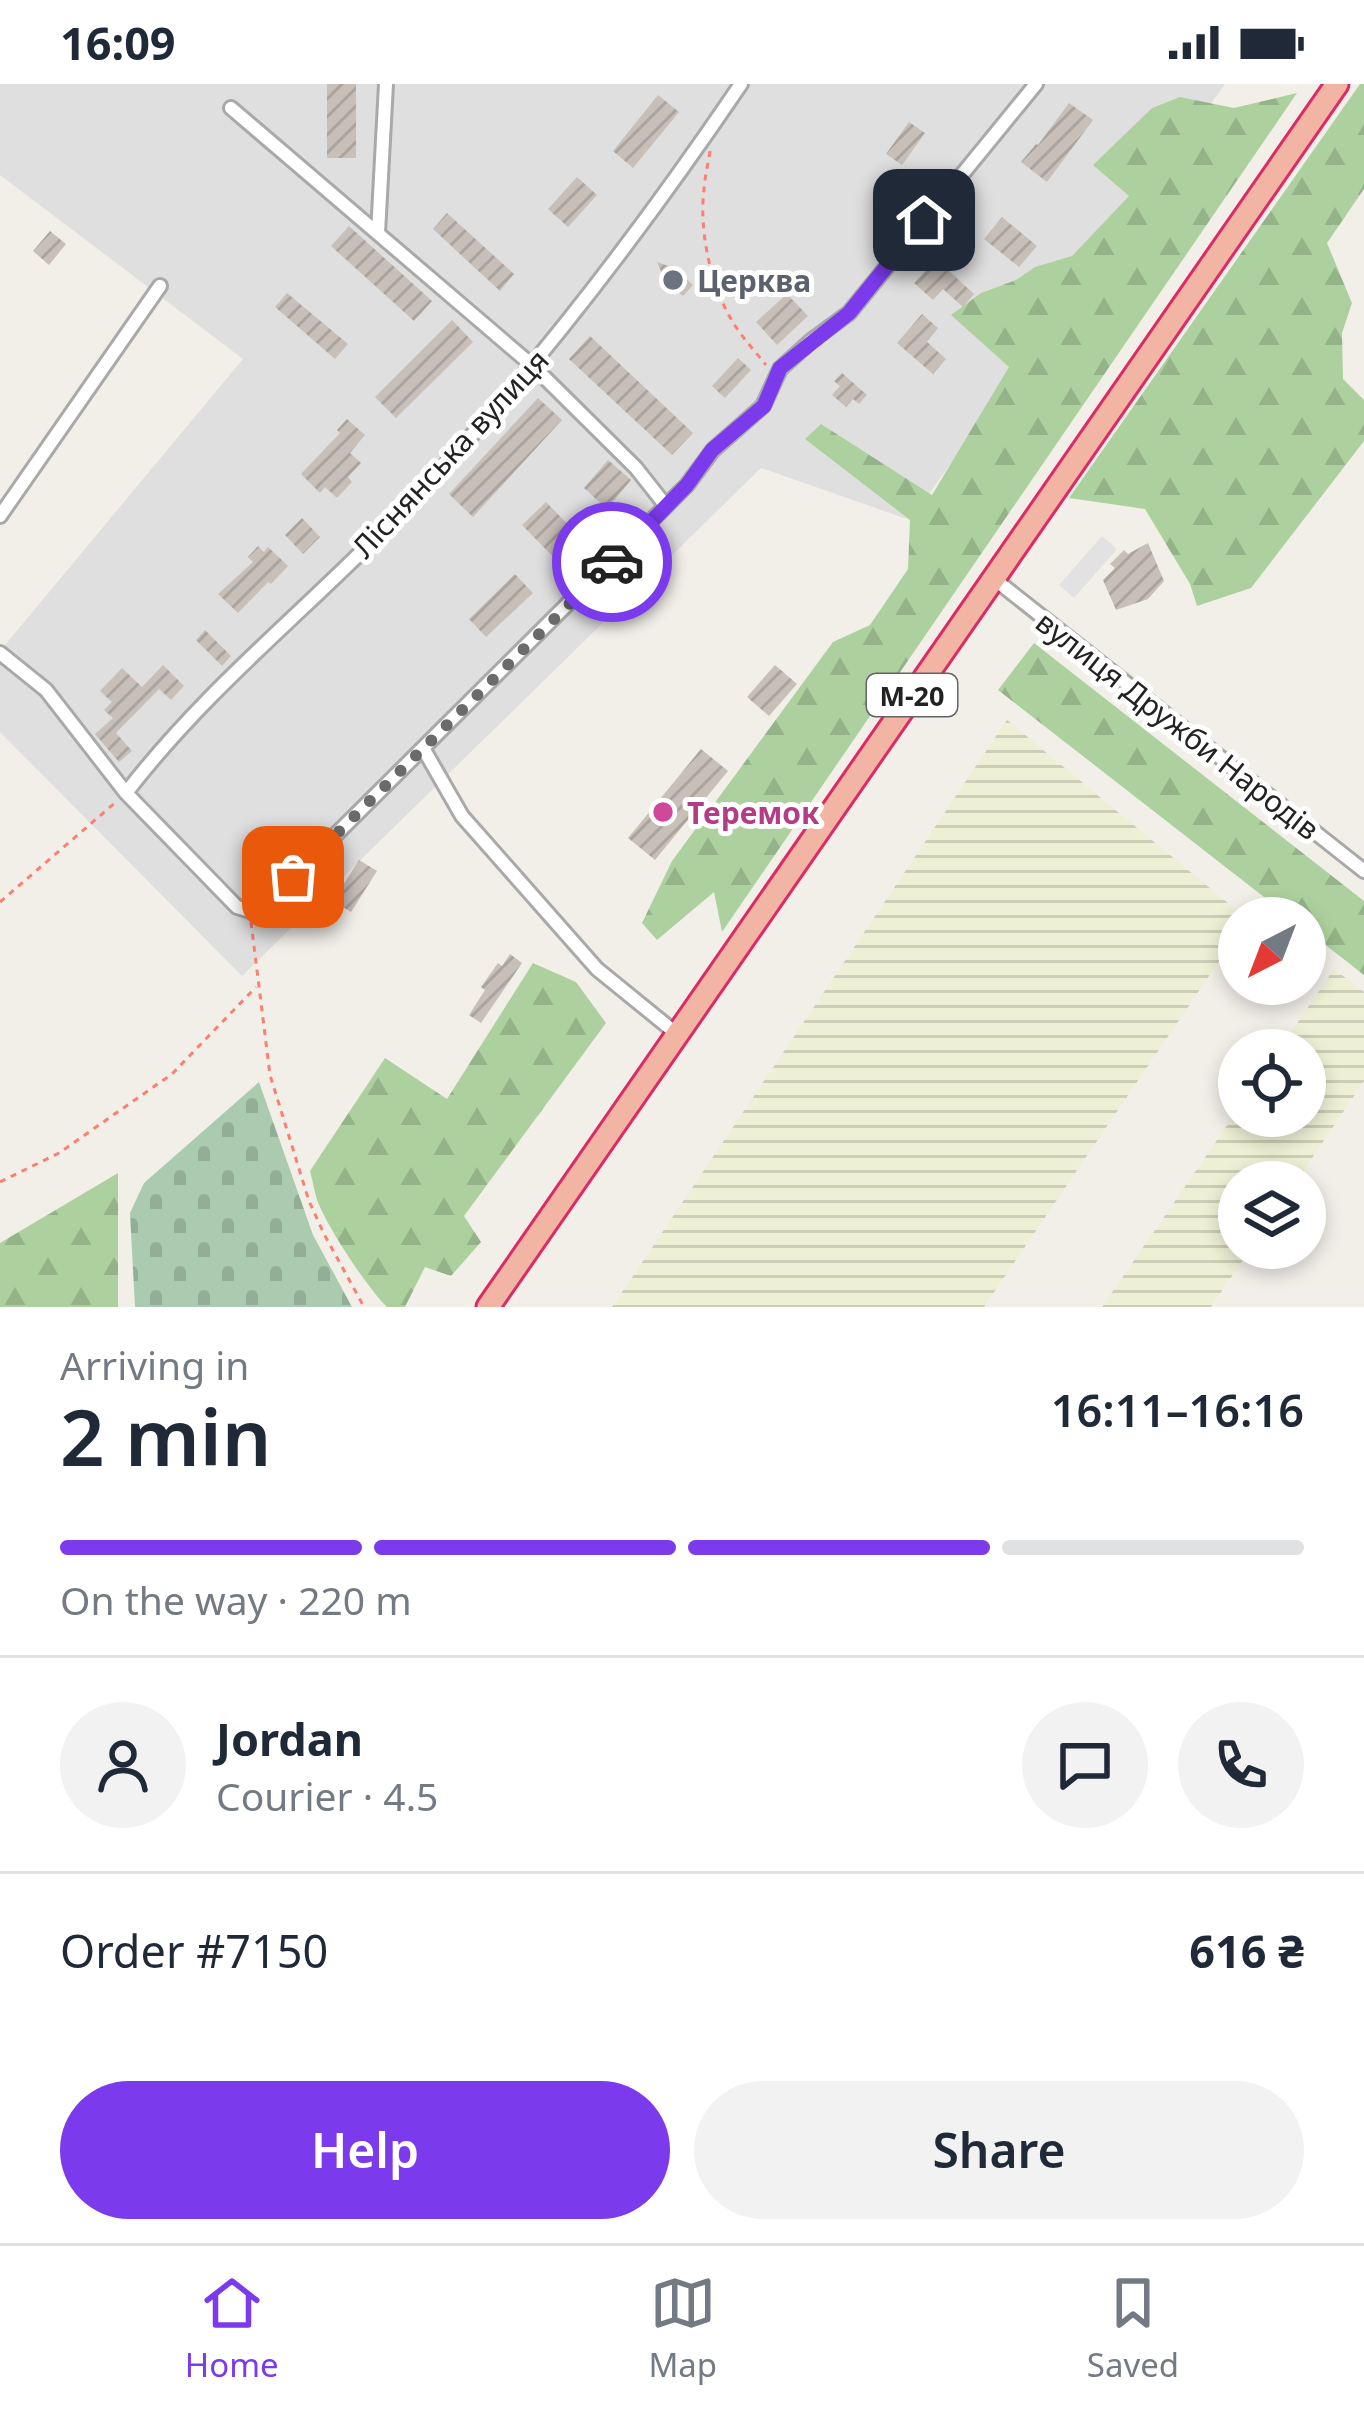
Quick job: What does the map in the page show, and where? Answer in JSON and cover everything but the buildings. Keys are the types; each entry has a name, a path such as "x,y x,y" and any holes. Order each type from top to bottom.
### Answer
{"highway":[{"name":"М-20","path":"488,1307 1337,84"}],"street":[{"path":"378,233 386,84"},
{"name":"Ліснянська вулиця","path":"126,793 162,746 405,508 533,367 688,163 741,84"},
{"path":"0,652 46,690 126,793 237,907 261,909 687,485 712,450 764,406 780,368 858,303 1036,84"},
{"path":"231,107 533,367 636,468 666,506"},
{"path":"0,516 160,286"},
{"name":"вулиця Дружби Народів","path":"993,578 1364,871"},
{"path":"422,748 462,816 597,969 677,1034"}],"path":[{"path":"713,125 703,191 708,254 733,323 775,380"},
{"path":"0,902 126,793"},
{"path":"250,911 270,1075 309,1201 364,1307"},
{"path":"0,1182 59,1153 172,1074 257,986"}],"shaded area":[{"path":"0,84 1225,84 910,520 761,468 242,976 0,732 0,651 243,359 0,175"},
{"path":"1102,536 1117,549 1074,598 1059,585"}],"green space":[{"path":"1364,84 1364,189 1327,243 1352,303 1342,333 1343,379 1364,400 1364,441 1251,588 1197,606 1190,584 1145,509 1069,498"},
{"path":"1297,93 722,932 714,892 657,940 642,923 672,861 833,642 870,625 908,569 910,520 805,439 821,424 932,495 1009,367 951,315 981,293 1035,267 1072,256 1129,196 1093,165 1152,108 1180,97 1234,108"},
{"path":"1034,643 1364,901 1364,975 1326,945 1326,897 1264,897 998,690"},
{"path":"1007,720 1221,897 1218,963 984,1307 612,1307"},
{"path":"533,963 576,982 606,1023 464,1216 481,1242 451,1276 425,1267 405,1307 387,1307 329,1225 310,1171 385,1058 447,1099"},
{"path":"1334,969 1364,992 1364,1081 1310,1161 1218,1161 1218,1269 1237,1269 1211,1307 1102,1307 1219,1137 1326,1137 1326,1029 1293,1029 1310,1005 1326,1005 1326,981"},
{"path":"259,1082 313,1235 352,1307 135,1307 130,1213 144,1183"},
{"path":"118,1173 118,1307 0,1307 0,1243"}],"way so far":[{"path":"293,877 612,562"}],"place":[{"name":"Церква","path":"673,280"},
{"name":"Теремок","path":"663,812"}],"route":[{"path":"612,562 687,485 712,450 764,406 780,368 849,313 924,220"}]}
